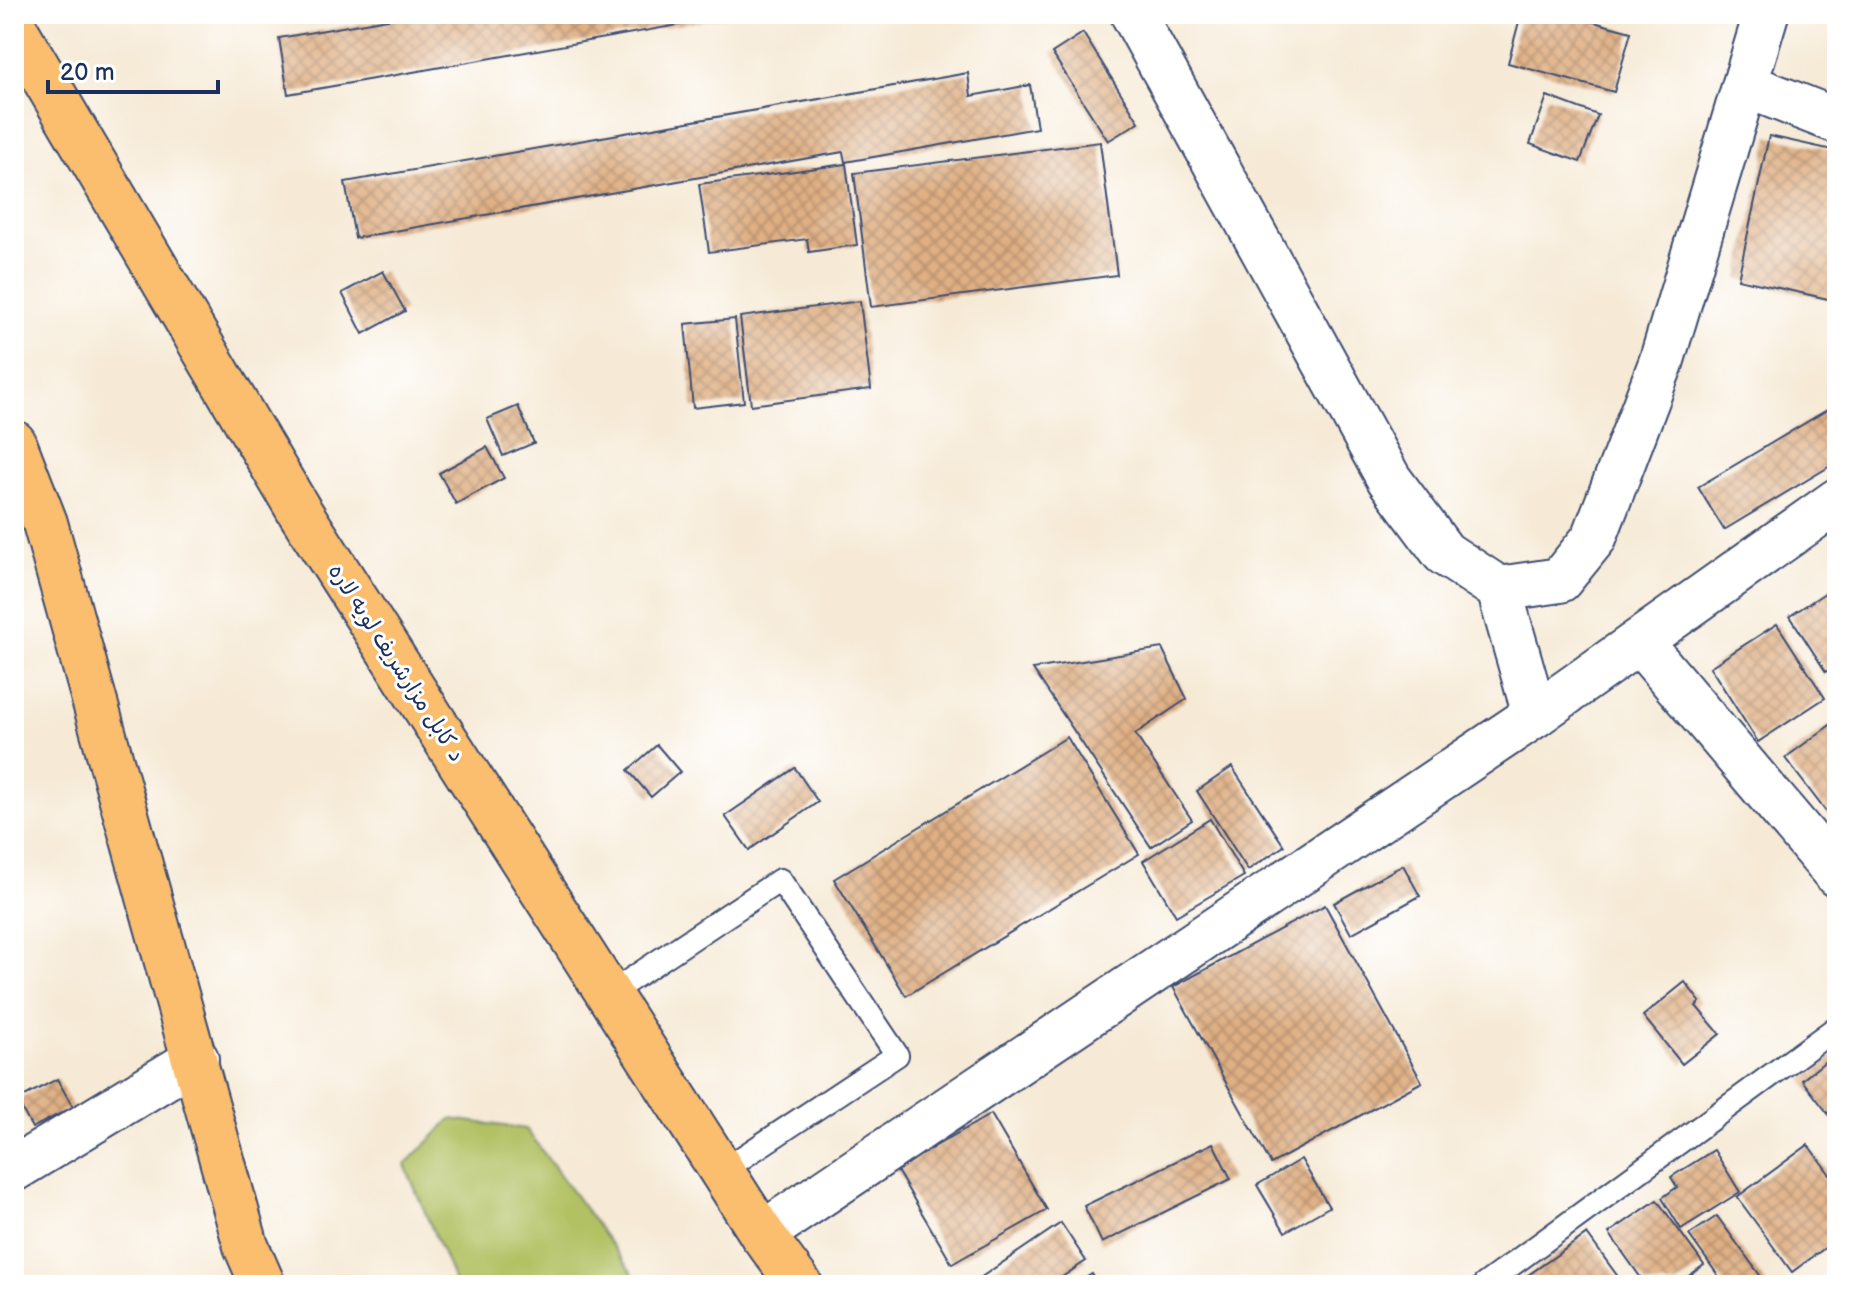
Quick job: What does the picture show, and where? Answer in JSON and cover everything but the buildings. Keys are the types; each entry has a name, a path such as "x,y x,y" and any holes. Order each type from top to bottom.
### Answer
{"highway":[{"name":"د کابل مزارشریف لویه لاره","path":"14,27 298,509 762,1234 800,1285"},
{"path":"14,443 45,523 246,1246 263,1285"}],"street":[{"path":"1133,14 1389,479 1444,553 1499,589 1535,715"},
{"path":"1499,589 1560,580 1594,538 1661,363 1766,14"},
{"path":"1745,85 1837,121"},
{"path":"762,1234 1535,715 1837,501"},
{"path":"1640,642 1837,873"},
{"path":"14,1169 196,1059"}],"lane":[{"path":"609,994 780,880 897,1055 722,1171"},
{"path":"1484,1285 1837,1027"}],"green space":[{"path":"451,1119 526,1129 641,1285 456,1285 405,1165"}]}
